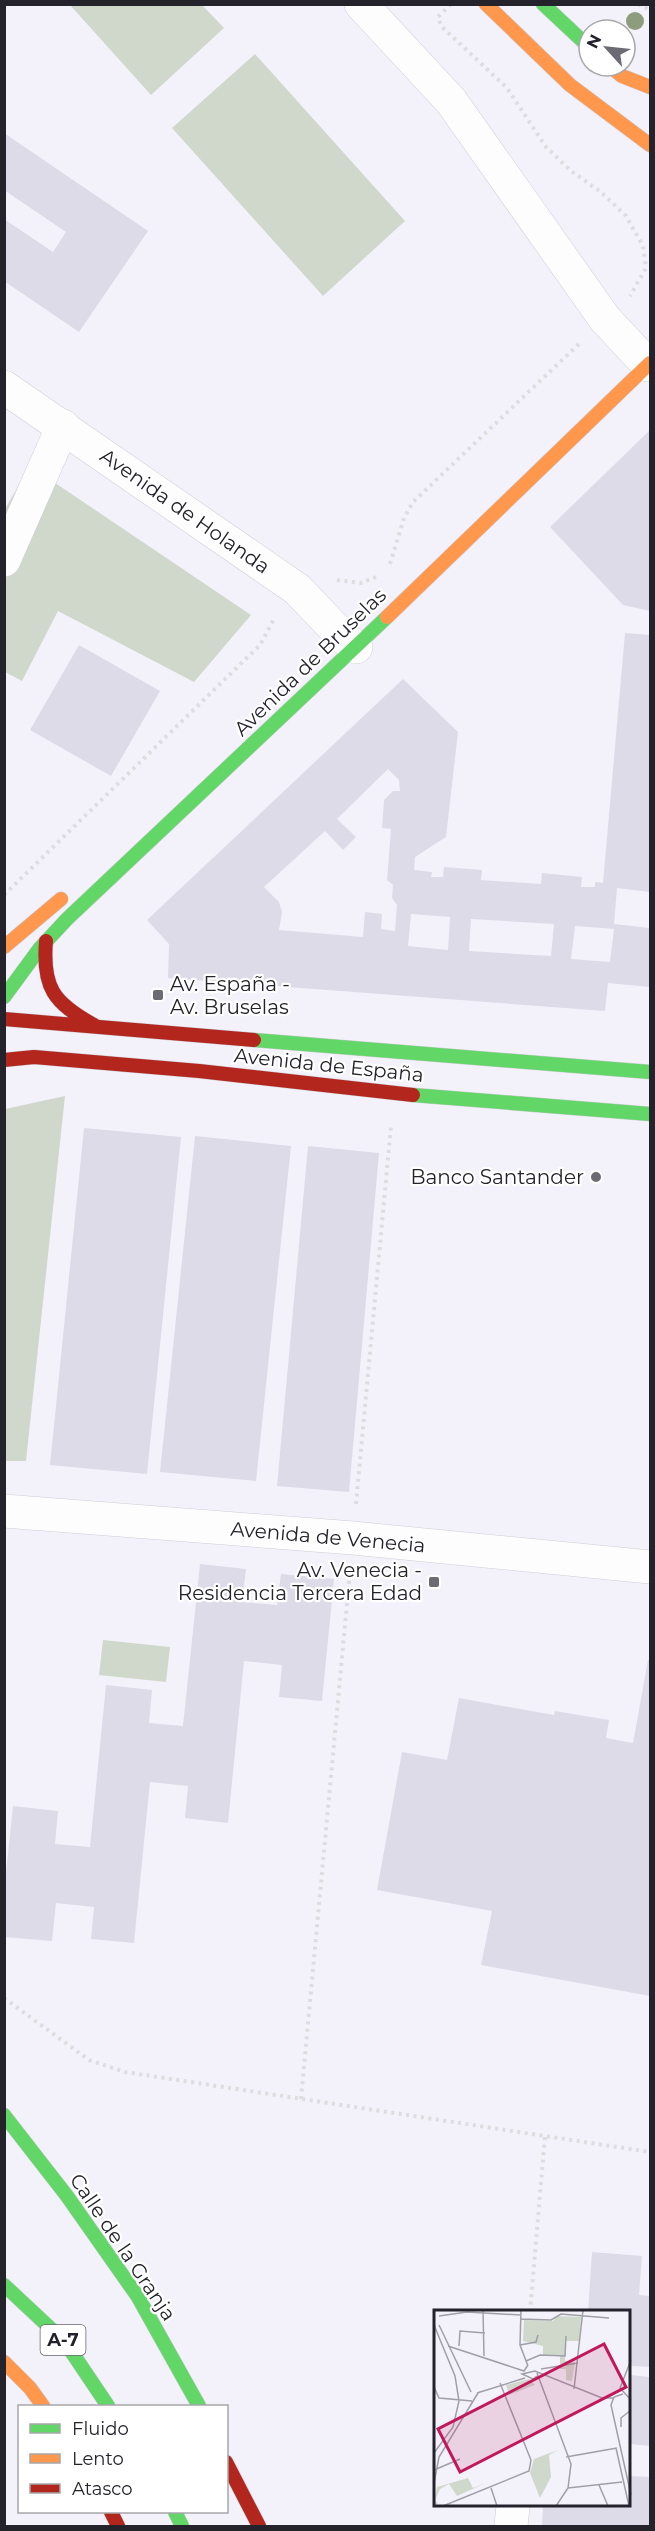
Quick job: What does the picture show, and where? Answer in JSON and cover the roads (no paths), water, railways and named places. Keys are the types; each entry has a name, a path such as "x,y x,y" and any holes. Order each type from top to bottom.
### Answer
{"main road":[{"path":"486,4 570,85 651,145"},
{"path":"543,4 577,36"},
{"path":"627,78 651,87"},
{"name":"Avenida de Bruselas","path":"4,997 46,941 345,639 643,357"},
{"path":"4,947 75,886"},
{"path":"46,941 45,974 50,989 58,1002 69,1012 98,1028"},
{"name":"Avenida de España","path":"4,1019 651,1072"},
{"name":"Avenida de España","path":"4,1059 34,1057 199,1071 394,1093 651,1114"},
{"name":"Calle de la Granja","path":"4,2115 67,2196 138,2297 198,2405"},
{"name":"A-7","path":"4,2285 65,2342 107,2405"},
{"path":"4,2362 30,2388 42,2405"},
{"path":"228,2466 259,2526"}],"street":[{"path":"361,4 451,100 605,319 643,357"},
{"name":"Avenida de Holanda","path":"4,387 297,589 345,639"},
{"path":"4,560 63,426"},
{"name":"Avenida de Venecia","path":"4,1511 353,1538 651,1567"},
{"path":"511,2526 513,2507"}],"place":[{"name":"Av. España - Av. Bruselas","path":"158,995"},
{"name":"Banco Santander","path":"596,1177"},
{"name":"Av. Venecia - Residencia Tercera Edad","path":"434,1582"}]}
